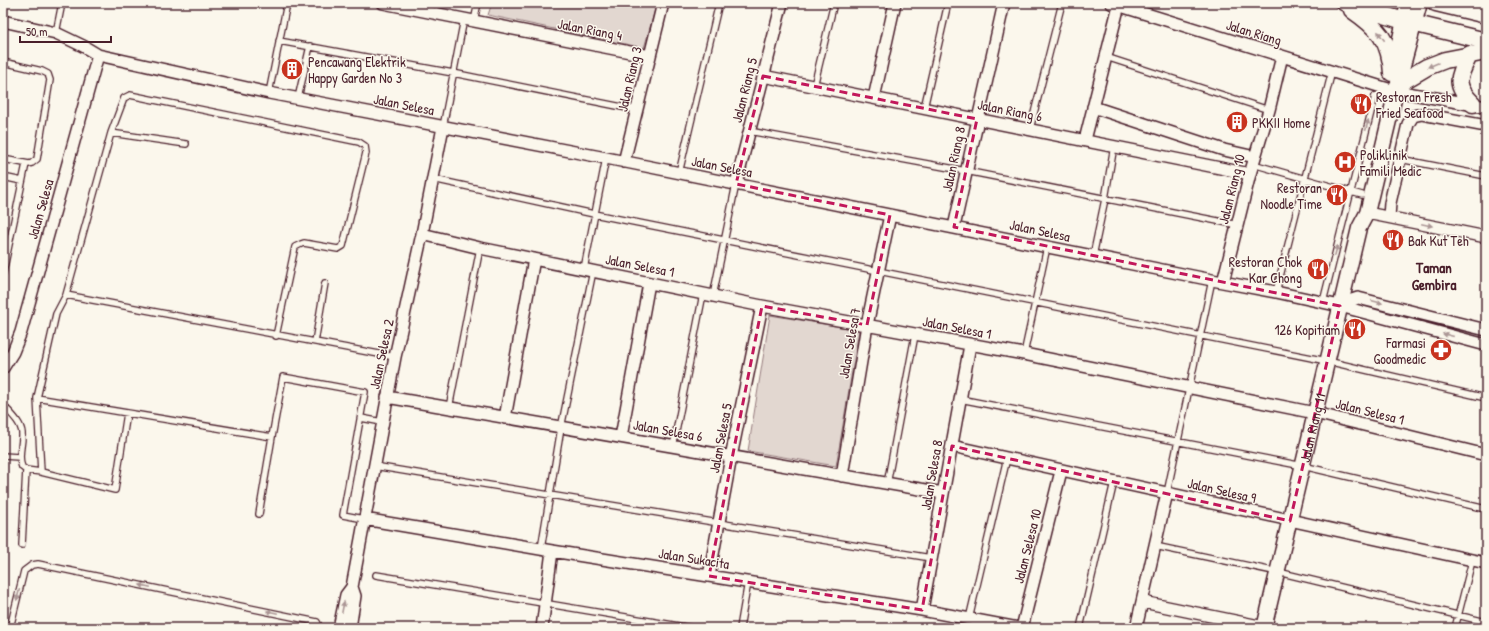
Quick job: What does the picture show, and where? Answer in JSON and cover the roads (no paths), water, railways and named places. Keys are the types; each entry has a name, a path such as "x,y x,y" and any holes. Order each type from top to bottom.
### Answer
{"main road":[{"path":"1341,3 1367,20 1385,41 1391,61 1392,87 1427,67 1445,60 1486,52"},
{"path":"1345,3 1409,23 1486,41"},
{"path":"1436,3 1486,15"},
{"path":"1470,54 1462,70 1459,79 1459,87 1463,94 1480,105"}],"street":[{"name":"Jalan Riang 4","path":"383,3 650,56"},
{"name":"Jalan Riang 3","path":"624,162 663,3"},
{"name":"Jalan Riang 5","path":"736,184 782,3"},
{"path":"874,98 895,3"},
{"name":"Jalan Riang 8","path":"954,227 1004,3"},
{"name":"Jalan Riang 11","path":"1408,3 1409,23"},
{"name":"Jalan Riang 11","path":"1266,628 1340,306 1359,228 1367,213 1392,87 1409,23 1420,3"},
{"path":"1085,140 1106,56 1115,4"},
{"name":"Jalan Riang","path":"1115,4 1332,71 1392,87 1480,105"},
{"name":"Jalan Selesa","path":"3,21 56,33 98,55 269,93 606,158 1276,292 1340,306 1486,344"},
{"name":"Jalan Selesa","path":"3,368 13,352 21,332 98,55"},
{"name":"Jalan Riang 10","path":"1217,281 1238,225 1252,165 1269,110 1282,56"},
{"name":"Jalan Riang 6","path":"763,76 1114,146 1252,165"},
{"name":"Jalan Riang 11","path":"1359,228 1356,193 1392,87"},
{"path":"1093,107 1224,150 1252,165"},
{"path":"1388,217 1408,124 1413,116 1417,114 1486,126"},
{"name":"Jalan Selesa 2","path":"339,628 346,595 352,587 382,422 443,127"},
{"path":"1367,213 1486,237"},
{"name":"Jalan Selesa 7","path":"842,476 867,325 890,215"},
{"name":"Jalan Selesa 1","path":"422,234 480,248 762,306 1024,354 1315,413 1486,455"},
{"path":"505,418 534,259"},
{"path":"622,437 649,283"},
{"path":"1340,306 1358,298 1486,330"},
{"name":"Jalan Selesa 5","path":"709,576 731,457 762,306"},
{"name":"Jalan Selesa 8","path":"922,610 970,345"},
{"name":"Jalan Selesa 6","path":"388,397 943,493"},
{"name":"Jalan Selesa 9","path":"952,446 1486,563"},
{"name":"Jalan Selesa 10","path":"1015,628 1061,471"},
{"path":"1136,628 1167,493"},
{"name":"Jalan Sukacita","path":"364,519 922,610 1015,628"},
{"path":"542,628 545,604 547,550"},
{"name":"Jalan Selesa 2","path":"350,628 355,596 352,587"},
{"path":"1143,602 1266,628"}],"lane":[{"path":"56,33 62,3"},
{"path":"269,93 287,3"},
{"path":"443,127 453,73 469,20 478,3"},
{"path":"679,173 720,3"},
{"path":"814,86 834,3"},
{"path":"924,108 948,3"},
{"path":"1030,129 1062,3"},
{"path":"279,41 453,73 637,110"},
{"path":"298,98 310,46"},
{"path":"1106,56 1269,110"},
{"path":"3,62 46,72 49,77 38,156 35,162 26,164 3,159"},
{"path":"1276,292 1332,71"},
{"path":"42,472 36,398 56,314 66,295 111,132 124,98 127,96 133,95 359,142 364,146 366,153 343,246 341,248 334,249 301,244 295,247 276,336"},
{"path":"749,131 966,171 1238,225"},
{"path":"111,132 186,144"},
{"path":"1093,256 1106,199 1114,146"},
{"path":"547,550 551,496 561,428 589,270 594,214 606,158"},
{"path":"1400,159 1486,176"},
{"path":"3,273 26,164"},
{"path":"1252,165 1356,193 1323,302"},
{"path":"3,177 22,181"},
{"path":"433,179 594,214 1327,361 1486,398"},
{"path":"673,447 708,295 724,240 736,184"},
{"path":"1024,354 1047,247"},
{"path":"449,408 480,248"},
{"path":"1167,493 1200,336 1217,281"},
{"path":"315,342 325,283"},
{"path":"66,295 276,336 395,357"},
{"path":"887,484 915,335"},
{"path":"259,514 283,377 365,392 343,515 364,519"},
{"path":"36,398 272,437"},
{"path":"960,399 1303,466 1486,509"},
{"path":"3,405 14,416 22,432 19,457 22,468 115,490 127,413"},
{"path":"361,418 382,422"},
{"path":"3,456 19,457"},
{"path":"969,619 1008,458"},
{"path":"374,466 931,558"},
{"path":"22,545 26,470"},
{"path":"1080,628 1114,482"},
{"path":"1155,546 1278,572 1486,622"},
{"path":"1455,628 1472,560"},
{"path":"10,628 24,570 32,565 38,564 317,622 320,628"},
{"path":"376,575 691,628"},
{"path":"740,628 748,582"}],"place":[{"name":"Pencawang Elektrik Happy Garden No 3","path":"292,69"},
{"name":"Restoran Fresh Fried Seafood","path":"1361,104"},
{"name":"PKKII Home","path":"1237,122"},
{"name":"Poliklinik Famili Medic","path":"1345,162"},
{"name":"Restoran Noodle Time","path":"1337,195"},
{"name":"Bak Kut Teh","path":"1393,240"},
{"name":"Restoran Chok Kar Chong","path":"1318,269"},
{"name":"126 Kopitiam","path":"1355,329"},
{"name":"Farmasi Goodmedic","path":"1441,350"}],"district":[{"name":"Taman Gembira","path":"1434,276"}]}
